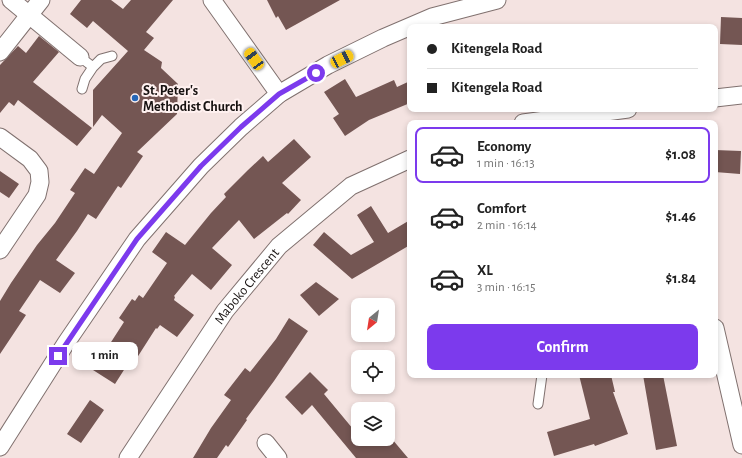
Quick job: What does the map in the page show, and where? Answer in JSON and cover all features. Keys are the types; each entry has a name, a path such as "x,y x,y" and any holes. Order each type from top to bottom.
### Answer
{"street":[{"path":"11,0 86,62"},
{"path":"0,52 41,0"},
{"path":"212,0 279,94"},
{"path":"416,24 432,17 497,0"},
{"path":"0,448 66,343 137,239 201,166 241,127 279,94 328,65 407,28"},
{"path":"718,98 742,95"},
{"path":"546,120 606,112"},
{"path":"0,137 30,159 39,171 40,182 37,196 0,250"},
{"name":"Maboko Crescent","path":"128,458 225,311 279,246 352,186 407,160"},
{"path":"718,341 742,445"},
{"path":"266,442 278,458"}],"lane":[{"path":"82,89 85,80 86,62 112,56"},
{"path":"538,404 542,378"}],"building":[{"path":"81,0 111,0 123,9 131,0 173,0 146,32 154,38 144,50 162,62 161,68 178,84 177,114 137,152 143,156 121,188 118,186 96,219 88,214 56,260 75,273 60,293 40,280 19,311 26,315 0,354 0,301 37,245 55,223 75,193 70,190 85,168 94,174 122,133 102,115 93,127 93,90 128,51 93,21 87,28 70,14"},
{"path":"267,0 340,0 286,30 278,16 276,18"},
{"path":"721,17 742,18 742,45 720,44"},
{"path":"39,36 59,52 33,82 92,128 77,146 18,100 14,106 9,102 0,113 0,65 18,46 26,53"},
{"path":"345,79 356,97 394,80 397,87 407,82 407,104 369,120 345,136 333,118 339,114 324,92"},
{"path":"294,139 311,157 282,183 301,200 288,214 287,213 254,239 239,220 212,248 232,265 211,290 192,274 174,296 174,300 194,315 177,337 160,325 157,329 156,328 133,364 129,362 115,384 93,370 124,322 119,318 132,299 135,301 139,295 143,298 167,263 152,252 166,232 185,245 226,197 224,194 248,170 263,156 268,162"},
{"path":"718,150 741,151 740,174 718,172"},
{"path":"0,171 19,184 9,198 0,192"},
{"path":"371,206 388,233 407,222 407,247 352,279 313,245 324,232 351,255 374,242 357,215"},
{"path":"316,282 339,299 319,316 300,295"},
{"path":"289,318 308,331 274,381 246,419 247,420 228,447 226,445 217,458 193,458 211,428 231,400 224,395 245,368 250,372 276,339"},
{"path":"310,372 328,390 324,394 351,427 351,446 395,446 395,443 408,458 356,458 312,405 302,415 285,397"},
{"path":"580,378 612,378 615,392 613,392 628,434 595,446 594,444 554,456 547,432 590,419"},
{"path":"644,378 664,378 677,446 656,450"},
{"path":"90,400 104,410 81,443 67,434"}],"place":[{"name":"St. Peter's Methodist Church","path":"135,98"}],"route":[{"path":"58,356 137,239 201,166 241,127 279,94 316,73"}]}
